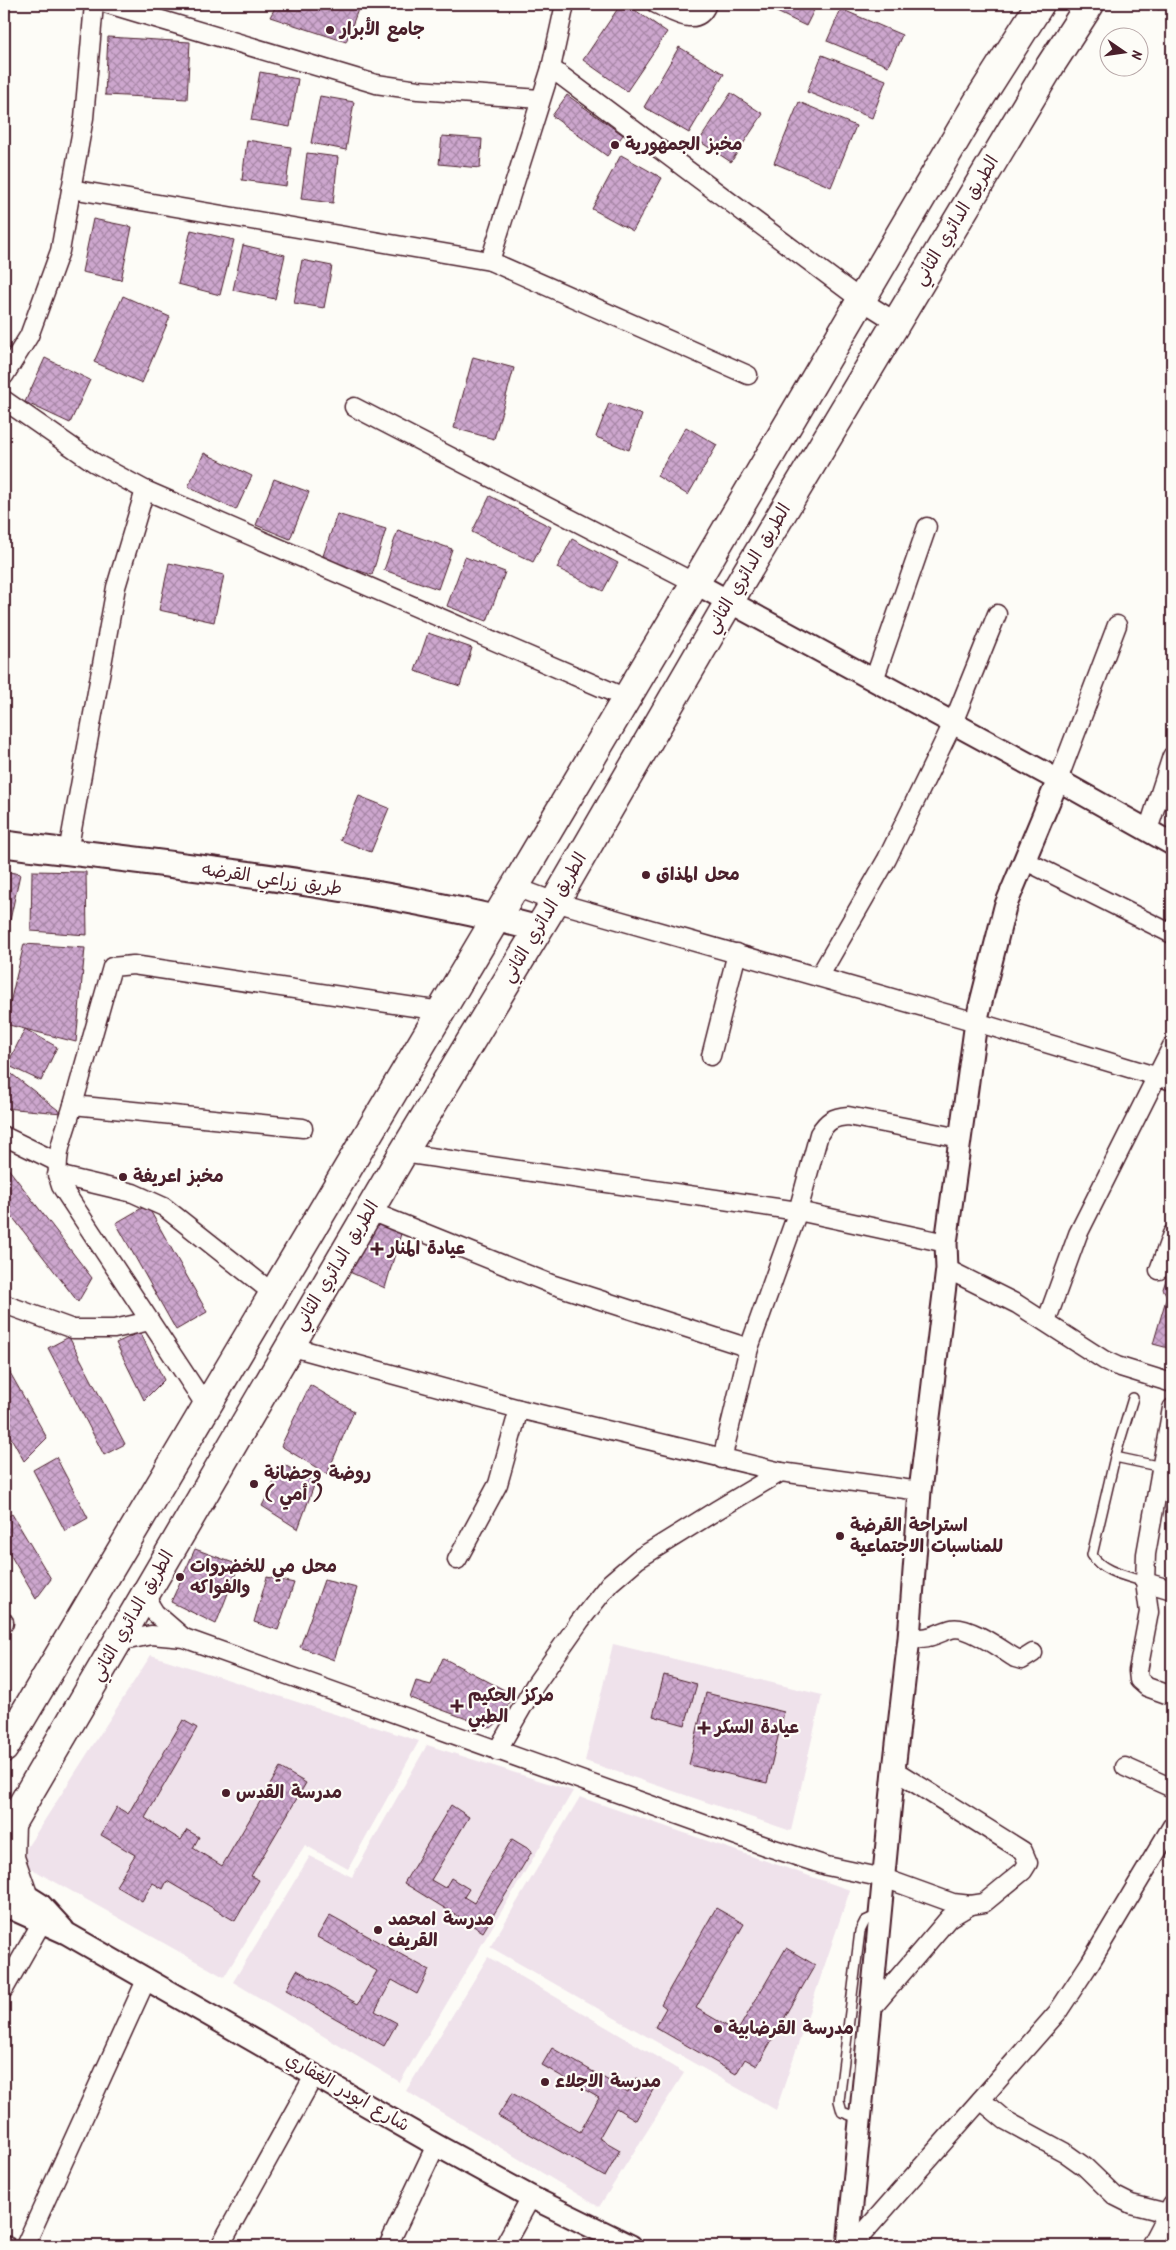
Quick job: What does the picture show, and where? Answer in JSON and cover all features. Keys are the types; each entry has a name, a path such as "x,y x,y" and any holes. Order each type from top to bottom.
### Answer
{"main road":[{"path":"4,1748 695,583 977,102 1040,4"},
{"name":"الطريق الدائري الثاني","path":"8,1829 119,1642 289,1346 555,902 729,602 1050,66 1090,4"},
{"name":"طريق زراعي القرضه","path":"4,844 293,881 495,918 538,929"},
{"path":"8,1829 10,1893"}],"street":[{"path":"4,376 29,336 60,251 84,118 94,4"},
{"path":"108,4 376,84 418,90 540,99"},
{"path":"490,261 514,191 540,99 551,68 565,4"},
{"path":"656,4 685,17 694,18 701,15 707,4"},
{"path":"551,68 861,300 896,322"},
{"path":"71,189 490,261 748,375"},
{"path":"4,400 95,463 145,490 626,698"},
{"path":"354,407 695,583 954,723 1172,844"},
{"path":"68,852 116,587 145,490"},
{"path":"874,680 928,528"},
{"path":"819,976 887,859 954,723 997,614"},
{"path":"848,2246 873,2007 894,1770 909,1638 920,1491 947,1269 946,1243 976,1022 1005,907 1058,780 1117,625"},
{"path":"1148,830 1172,756"},
{"path":"1024,860 1172,934"},
{"path":"515,887 555,902 819,976 1164,1079"},
{"path":"710,1056 737,953"},
{"path":"206,1406 61,1186 57,1169 107,980 112,968 122,965 441,1011"},
{"path":"1046,1322 1078,1234 1164,1079 1172,1046"},
{"path":"73,1105 303,1128"},
{"path":"722,1458 749,1348 798,1212 818,1134 825,1124 834,1117 848,1116 960,1138"},
{"path":"4,1136 57,1169 148,1198 164,1207 274,1294"},
{"path":"403,1153 798,1212 946,1243"},
{"path":"370,1211 550,1284 749,1348"},
{"path":"1159,1270 1172,1234"},
{"path":"947,1269 990,1290 1117,1366 1172,1383"},
{"path":"4,1304 73,1329 114,1329 150,1321"},
{"path":"289,1346 519,1409 781,1472 920,1491"},
{"path":"1172,1408 1146,1554 1145,1582 1149,1612 1138,1670 1139,1680 1147,1688 1172,1696"},
{"path":"457,1560 498,1484 519,1409"},
{"path":"497,1751 535,1685 580,1621 610,1583 638,1558 781,1472"},
{"path":"1145,1582 1172,1590"},
{"path":"145,1597 169,1627 184,1638"},
{"path":"909,1638 932,1638 959,1628 969,1631 1015,1658 1022,1660 1034,1653"},
{"path":"119,1642 152,1635 184,1638 768,1847 826,1866 884,1878 953,1903 971,1905 984,1903 1023,1871 1028,1863 1023,1851 894,1770"},
{"path":"1125,1767 1172,1788"},
{"path":"852,2246 1057,2013 1090,1963 1172,1826"},
{"name":"شارع ابودر الغفاري","path":"10,1893 42,1922 66,1933 147,1978 436,2145 531,2197 631,2246"},
{"name":"شارع ابودر الغفاري","path":"10,1893 40,1904 66,1933"},
{"path":"873,2007 949,1918 971,1905"},
{"path":"4,1989 42,1922"},
{"path":"25,2246 147,1978"},
{"path":"220,2246 315,2074"},
{"path":"981,2100 1005,2120 1057,2148 1085,2167 1115,2196 1131,2204 1170,2208 1150,2246"},
{"path":"388,2246 436,2145"},
{"path":"504,2246 531,2197"},
{"path":"4,2245 8,2246"}],"lane":[{"path":"1133,1398 1115,1457 1092,1555 1104,1568 1145,1582"},
{"path":"1115,1457 1162,1467"},
{"path":"861,2119 842,2112 839,2101 860,1931 865,1921 881,1914"}],"shaded area":[{"name":"عيادة السكر","path":"613,1644 822,1695 791,1831 585,1761"},
{"name":"مدرسة القدس","path":"151,1655 419,1741 348,1869 305,1845 224,1977 25,1865 26,1849"},
{"name":"مدرسة امحمد القريف","path":"427,1745 573,1791 400,2082 233,1982 310,1856 352,1877"},
{"name":"مدرسة القرضابية","path":"580,1797 850,1890 776,2110 490,1947"},
{"name":"مدرسة الاجلاء","path":"488,1957 684,2073 599,2207 406,2091"}],"building":[{"name":"جامع الأبرار","path":"277,4 360,4 346,42 270,17"},
{"path":"621,4 626,4 667,32 627,91 583,60"},
{"path":"760,4 817,4 806,26"},
{"path":"1150,4 1163,4 1159,10"},
{"path":"841,9 902,35 888,66 827,41"},
{"path":"108,37 190,42 187,99 105,95"},
{"path":"679,47 724,74 689,133 644,107"},
{"path":"822,55 886,80 872,118 807,92"},
{"path":"260,72 298,79 290,127 251,120"},
{"path":"731,93 763,114 731,162 699,141"},
{"path":"567,95 623,135 607,156 552,116"},
{"path":"320,96 354,102 346,150 311,143"},
{"path":"799,102 856,126 831,187 774,163"},
{"path":"442,136 482,139 480,168 439,164"},
{"path":"247,140 291,147 286,186 242,180"},
{"path":"307,153 338,157 333,203 301,199"},
{"path":"621,155 662,178 633,231 592,209"},
{"path":"93,219 132,227 121,280 82,272"},
{"path":"191,230 234,240 220,295 178,284"},
{"path":"243,245 285,255 275,299 233,290"},
{"path":"302,260 332,266 324,308 294,303"},
{"path":"123,296 170,317 142,383 94,362"},
{"path":"473,357 514,368 494,439 454,428"},
{"path":"45,358 90,380 70,423 25,402"},
{"path":"609,403 642,415 629,450 596,437"},
{"path":"686,427 717,445 688,495 657,476"},
{"path":"204,453 252,476 236,510 188,487"},
{"path":"274,479 309,492 290,539 256,525"},
{"path":"490,496 551,527 533,562 472,532"},
{"path":"337,514 386,529 372,575 322,559"},
{"path":"398,530 452,549 438,589 384,570"},
{"path":"572,539 618,563 603,591 557,568"},
{"path":"465,557 505,572 487,621 447,606"},
{"path":"169,563 224,575 214,622 159,610"},
{"path":"428,633 472,648 460,686 415,671"},
{"path":"359,796 389,808 371,852 340,840"},
{"path":"4,871 20,874 9,925 4,924"},
{"path":"32,871 86,872 87,935 31,931"},
{"path":"24,944 85,948 76,1042 5,1024"},
{"path":"25,1029 57,1047 41,1081 7,1065"},
{"path":"4,1068 62,1113 4,1108"},
{"path":"4,1163 92,1278 78,1302 4,1206"},
{"path":"147,1205 207,1312 176,1330 116,1223"},
{"name":"عيادة المنار","path":"376,1218 403,1227 385,1288 345,1270"},
{"path":"1172,1261 1172,1349 1153,1344 1167,1296 1163,1289"},
{"path":"140,1332 164,1380 144,1400 116,1343"},
{"path":"69,1337 125,1444 104,1455 48,1348"},
{"path":"4,1362 47,1438 24,1461 4,1425"},
{"path":"310,1385 354,1411 327,1474 281,1446"},
{"path":"56,1457 88,1518 65,1531 33,1470"},
{"path":"283,1464 315,1483 298,1529 262,1506"},
{"path":"12,1514 51,1579 36,1599 4,1544 4,1519"},
{"path":"195,1549 239,1565 216,1624 171,1602"},
{"path":"267,1577 294,1583 278,1630 254,1622"},
{"path":"324,1580 357,1588 334,1660 300,1647"},
{"path":"443,1658 514,1695 498,1722 491,1728 410,1698 416,1681 431,1685"},
{"path":"664,1675 697,1684 685,1725 653,1716"},
{"path":"706,1693 784,1712 767,1783 689,1765"},
{"path":"183,1720 197,1728 145,1818 181,1840 187,1830 199,1837 193,1848 222,1866 280,1768 306,1783 251,1876 259,1880 235,1921 167,1881 163,1889 153,1883 142,1901 116,1886 135,1855 101,1835 117,1807 128,1814"},
{"path":"451,1805 469,1817 431,1880 445,1888 451,1878 469,1889 464,1897 474,1903 512,1839 532,1851 483,1932 404,1883"},
{"path":"716,1908 744,1924 696,2008 737,2032 786,1948 815,1965 757,2066 745,2059 736,2074 655,2027 666,2008 661,2004"},
{"path":"330,1915 429,1970 417,1994 392,1980 375,2011 397,2023 384,2046 286,1990 297,1970 358,2004 377,1971 317,1937"},
{"path":"552,2048 628,2092 636,2078 654,2088 636,2120 616,2108 599,2138 620,2150 605,2177 498,2116 512,2093 580,2132 599,2098 542,2065"}],"place":[{"name":"جامع الأبرار","path":"330,30"},
{"name":"مخبز الجمهورية","path":"615,145"},
{"name":"محل المذاق","path":"646,875"},
{"name":"مخبز اعريفة","path":"123,1177"},
{"name":"عيادة المنار","path":"377,1249"},
{"name":"روضة وحضانة ( أمي )","path":"254,1484"},
{"name":"استراحة القرضة للمناسبات الاجتماعية","path":"840,1536"},
{"name":"محل مي للخضروات والفواكه","path":"180,1577"},
{"name":"مركز الحكيم الطبي","path":"457,1706"},
{"name":"عيادة السكر","path":"704,1728"},
{"name":"مدرسة القدس","path":"226,1793"},
{"name":"مدرسة امحمد القريف","path":"378,1930"},
{"name":"مدرسة القرضابية","path":"718,2029"},
{"name":"مدرسة الاجلاء","path":"545,2082"}]}
